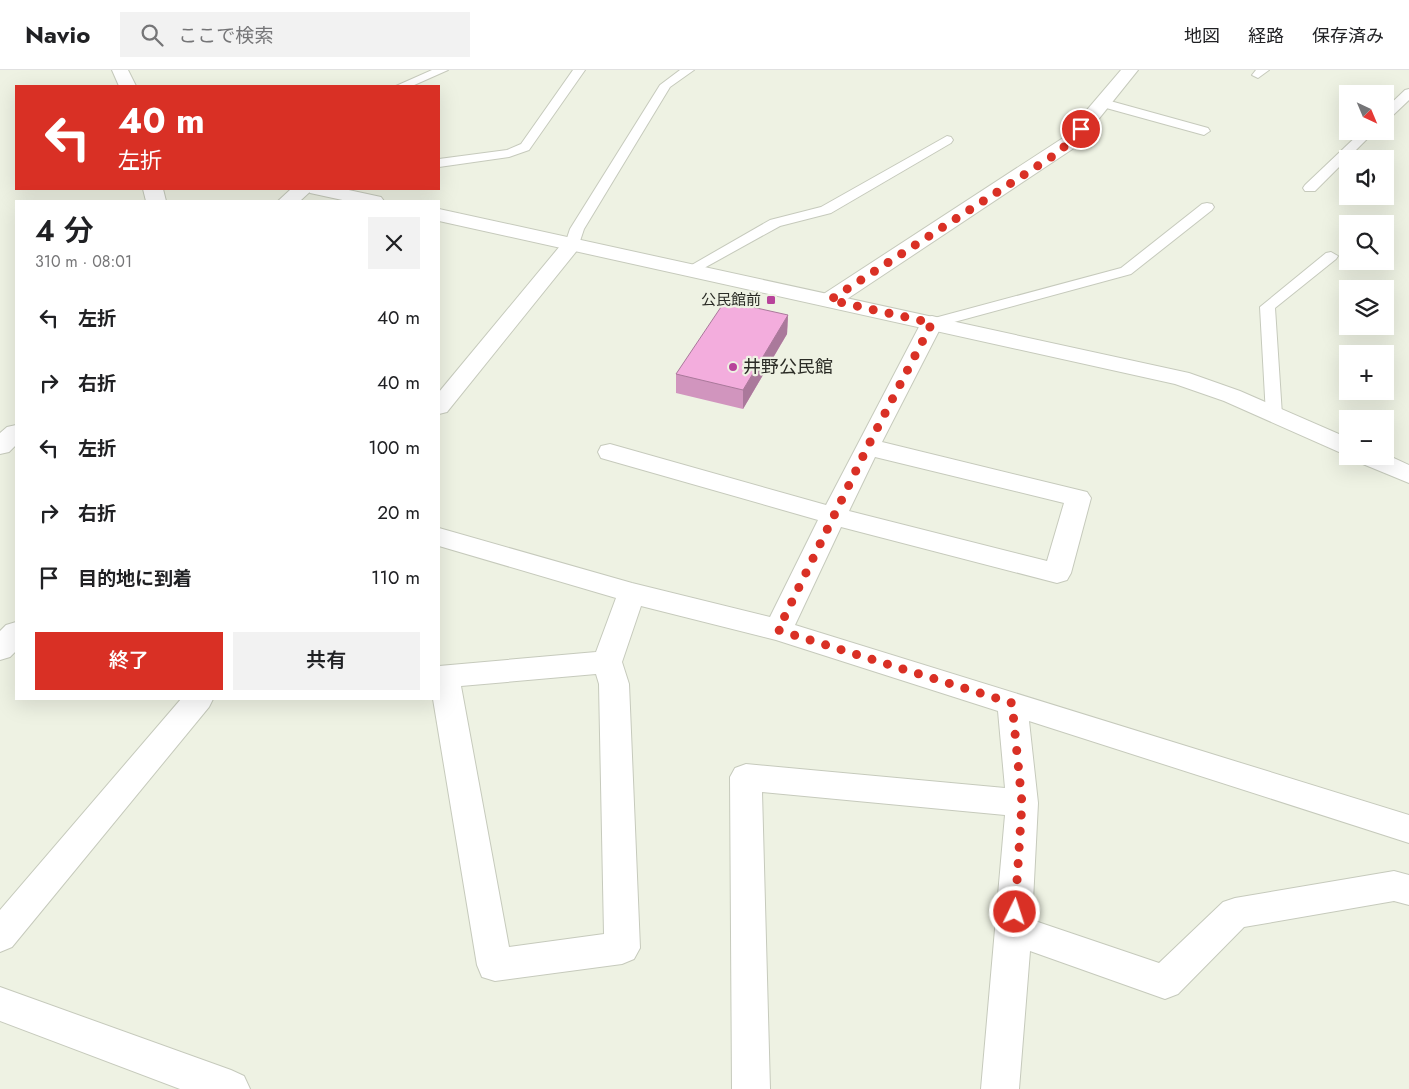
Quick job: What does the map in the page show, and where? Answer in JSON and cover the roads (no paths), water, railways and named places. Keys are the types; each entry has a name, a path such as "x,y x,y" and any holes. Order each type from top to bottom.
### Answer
{"street":[{"path":"120,70 127,85"},
{"path":"830,300 1053,156 1070,142 1130,70"},
{"path":"289,200 302,190"},
{"path":"322,190 369,200"},
{"path":"440,215 1181,378 1232,396 1339,444"},
{"path":"440,406 572,244"},
{"path":"778,630 868,446 932,323"},
{"path":"0,446 15,434"},
{"path":"610,452 834,516 1057,573 1078,498 868,446"},
{"path":"1387,465 1409,475"},
{"path":"440,537 632,593 778,630 1409,829"},
{"path":"607,662 444,676 495,965 622,948 614,684 607,662 632,593"},
{"path":"0,649 15,634"},
{"path":"0,936 197,700"},
{"path":"1000,1089 1014,930 1022,803 1012,703"},
{"path":"751,1089 746,778 1022,803"},
{"path":"1014,930 1165,982 1235,913 1394,886 1409,890"},
{"path":"0,1004 231,1089"}],"lane":[{"path":"404,85 442,70"},
{"path":"440,163 510,154 525,148 579,70"},
{"path":"572,244 577,229 666,85 688,70"},
{"path":"1394,107 1409,93"},
{"path":"1103,103 1204,132"},
{"path":"690,270 775,223 826,210 947,140"},
{"path":"1310,188 1360,140"},
{"path":"932,323 1126,271 1207,207"},
{"path":"1274,414 1267,307 1331,256"}],"place":[{"name":"公民館前","path":"771,300"},
{"name":"井野公民館","path":"733,367"}]}
